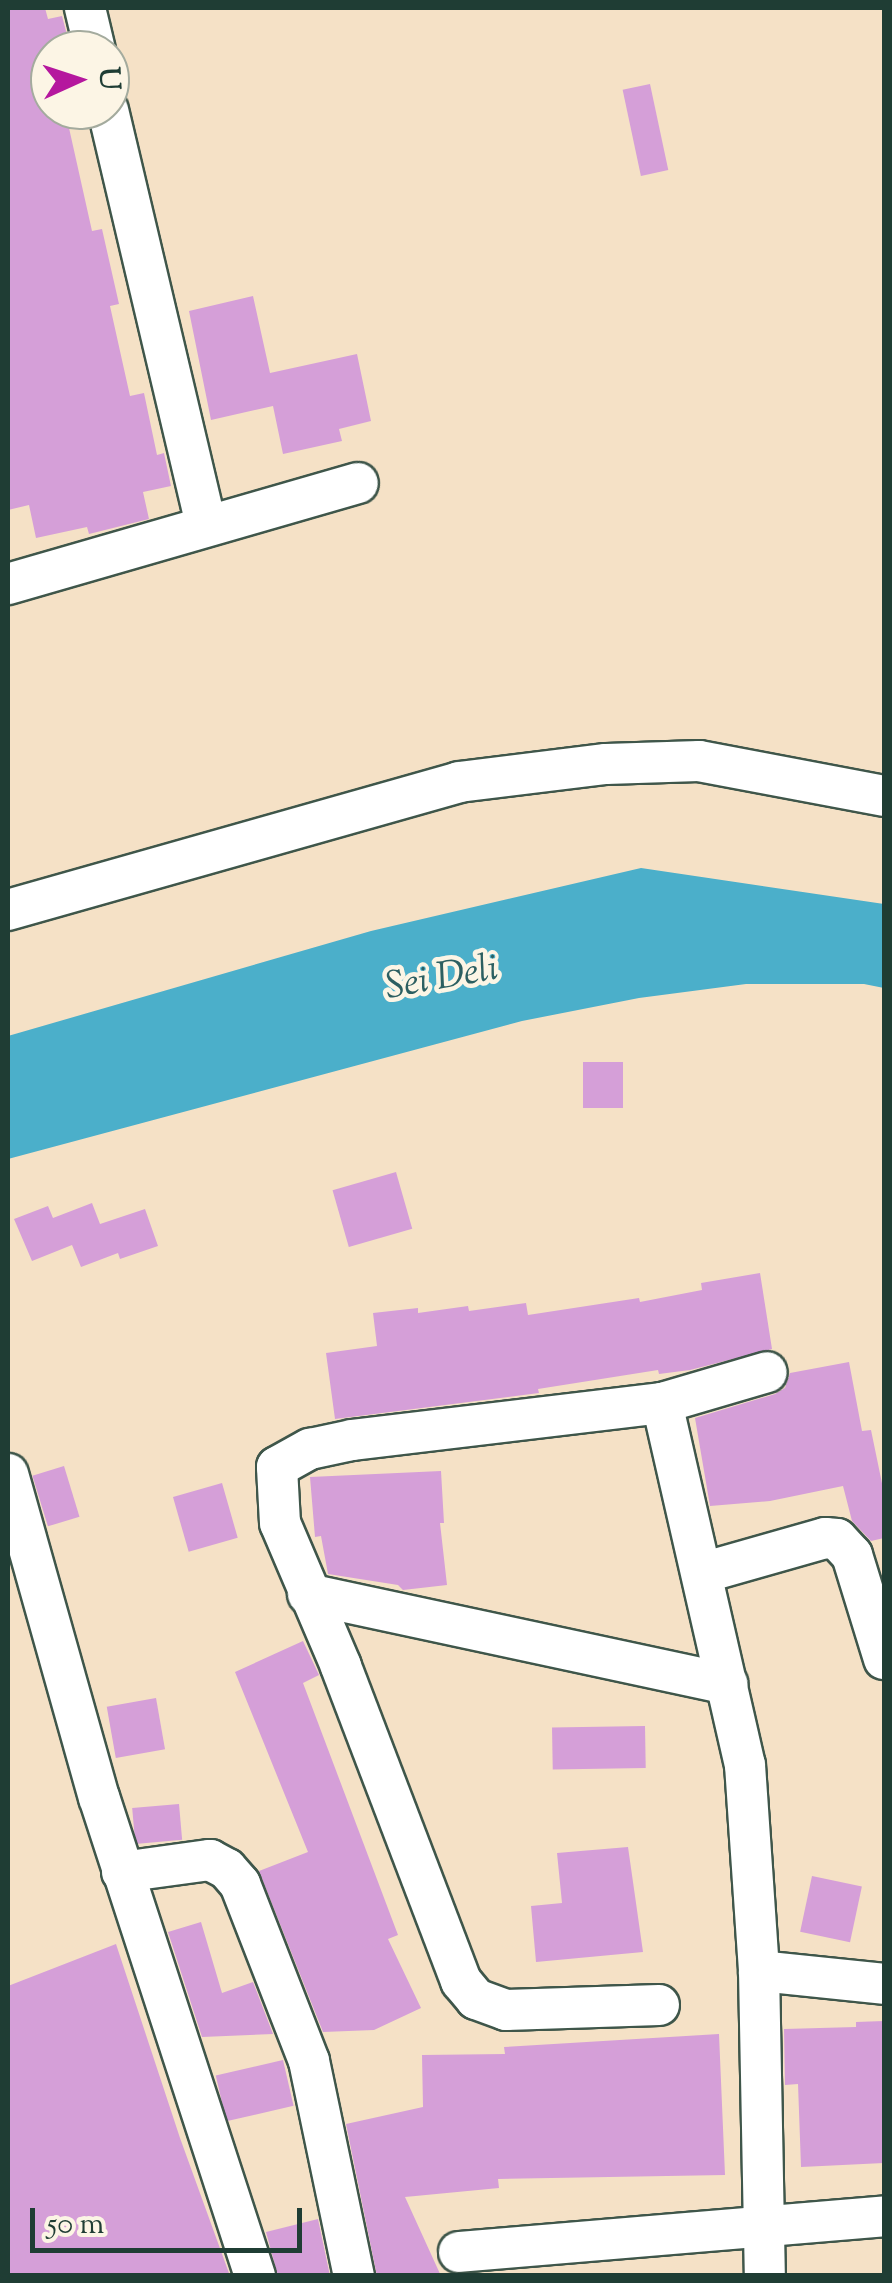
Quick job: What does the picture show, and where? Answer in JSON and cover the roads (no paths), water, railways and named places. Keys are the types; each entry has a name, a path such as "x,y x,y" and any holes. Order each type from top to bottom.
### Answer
{"street":[{"path":"113,130 206,526"},
{"path":"8,584 358,483"},
{"path":"8,910 459,782 606,764 699,761 884,796"},
{"path":"659,2006 506,2010 476,1999 448,1955 341,1666 280,1523 276,1475 288,1458 352,1440 662,1403 767,1372"},
{"path":"662,1403 745,1765 759,1971 765,2276"},
{"path":"8,1474 122,1872 255,2276"},
{"path":"702,1573 825,1538 837,1539 852,1555 884,1660"},
{"path":"308,1594 726,1684"},
{"path":"122,1872 210,1860 227,1868 240,1884 308,2061 354,2276"},
{"path":"759,1971 884,1984"},
{"path":"459,2252 884,2216"}],"water":[{"name":"Sei Deli","path":"641,868 884,904 884,988 864,984 746,984 639,998 522,1021 8,1159 8,1036 371,931"}]}
